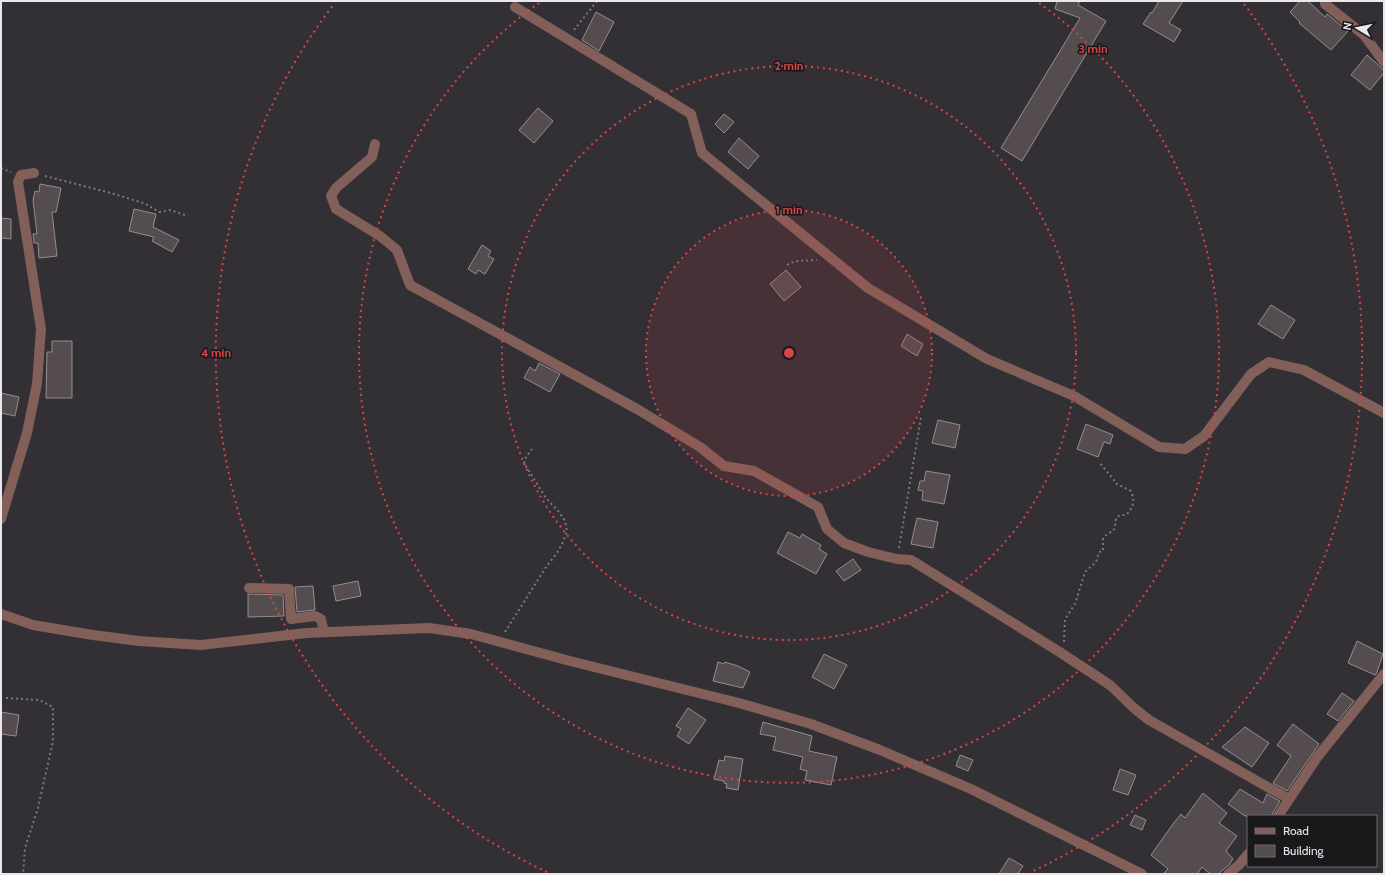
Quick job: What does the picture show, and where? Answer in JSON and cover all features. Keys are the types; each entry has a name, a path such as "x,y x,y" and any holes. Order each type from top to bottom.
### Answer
{"street":[{"path":"1325,1 1325,4 1364,35 1384,62"},
{"path":"515,7 691,114 702,153 868,288 987,359 1074,396 1159,447 1185,449 1204,436 1251,374 1270,362 1304,370 1384,413"},
{"path":"375,144 372,156 336,188 331,196 336,209 380,236 397,250 410,285 637,409 700,447 724,466 754,471 818,507 827,529 844,543 868,552 897,559 911,560 1110,685 1134,709 1149,720 1290,799"},
{"path":"1,519 27,433 37,384 41,329 18,182 22,175 34,174"},
{"path":"249,588 289,589 291,619 315,616 320,619 324,632"},
{"path":"1,614 33,625 93,635 139,641 194,644 324,632 429,628 471,634 585,665 739,703 811,724 880,750 970,789 1142,874"},
{"path":"1279,815 1318,756 1384,674"},
{"path":"1228,874 1239,865 1247,855"}],"path":[{"path":"567,38 597,1"},
{"path":"34,174 111,193 146,204 159,212 170,210 188,216"},
{"path":"787,265 793,261 816,260 827,255"},
{"path":"897,559 920,416"},
{"path":"500,642 546,567 557,553 563,542 566,531 565,521 546,498 524,463 526,457 532,449"},
{"path":"1058,651 1064,645 1065,619 1075,604 1087,568 1096,562 1099,552 1103,550 1104,538 1114,531 1116,527 1116,518 1120,515 1126,515 1131,510 1134,502 1134,497 1131,490 1115,483 1099,462"},
{"path":"6,698 39,700 53,707 53,741 38,808 25,848 23,874"}],"building":[{"path":"1057,1 1080,1 1078,5 1106,21 1022,161 1001,148 1080,18 1055,9"},
{"path":"1159,1 1183,1 1169,23 1181,30 1174,42 1143,24"},
{"path":"1300,1 1308,1 1325,17 1327,14 1348,31 1331,50 1299,23 1300,22 1290,12"},
{"path":"596,12 614,22 599,51 582,40"},
{"path":"1367,55 1384,70 1384,73 1370,90 1351,75"},
{"path":"538,108 553,121 534,143 519,130"},
{"path":"724,114 734,122 724,133 715,124"},
{"path":"739,138 759,156 748,169 728,152"},
{"path":"40,184 61,188 56,212 52,212 57,256 39,258 38,243 34,243 33,234 37,234 33,200 35,191 39,192"},
{"path":"134,209 156,214 153,227 179,240 172,252 152,241 154,237 129,231"},
{"path":"1,218 11,219 11,239 1,238"},
{"path":"482,245 491,251 488,256 494,259 485,274 478,270 476,274 468,269"},
{"path":"786,270 801,287 784,301 770,284"},
{"path":"1271,305 1295,320 1283,339 1258,324"},
{"path":"907,334 923,344 917,356 901,346"},
{"path":"52,341 72,341 72,398 46,398 47,352 52,352"},
{"path":"539,363 560,374 550,392 524,378 530,367 535,371"},
{"path":"1,393 19,397 15,416 1,413"},
{"path":"938,420 960,425 955,448 932,443"},
{"path":"1086,424 1113,435 1110,444 1104,442 1098,457 1077,449"},
{"path":"926,471 950,475 944,504 922,500 923,491 918,490 920,481 924,481"},
{"path":"917,518 938,522 933,548 911,544"},
{"path":"788,532 800,538 802,534 821,545 819,549 827,554 816,574 777,553"},
{"path":"853,559 861,570 844,581 836,571"},
{"path":"358,581 361,596 336,601 333,586"},
{"path":"313,586 315,610 297,612 295,587"},
{"path":"248,594 283,595 284,616 248,617"},
{"path":"1357,641 1383,654 1375,675 1348,663"},
{"path":"824,654 847,665 834,689 812,677"},
{"path":"718,662 724,664 725,662 738,666 750,672 743,688 713,681"},
{"path":"1342,693 1354,701 1338,721 1327,714"},
{"path":"688,708 706,720 689,744 677,736 681,729 676,726"},
{"path":"1,712 19,715 16,736 1,734"},
{"path":"763,722 812,736 809,751 837,757 831,785 805,780 807,771 800,769 803,757 773,750 776,737 760,734"},
{"path":"1293,724 1319,744 1287,791 1273,783 1291,756 1277,745"},
{"path":"1245,727 1269,743 1252,767 1222,747"},
{"path":"960,755 973,760 968,771 956,766"},
{"path":"725,756 743,759 738,790 726,788 727,784 724,783 724,781 714,779 719,760 724,761"},
{"path":"1120,769 1136,775 1128,795 1113,790"},
{"path":"1240,789 1263,803 1267,794 1280,801 1272,815 1245,816 1228,804"},
{"path":"1203,793 1227,813 1219,823 1237,836 1226,851 1233,859 1229,865 1218,874 1210,874 1202,867 1197,874 1163,874 1168,869 1151,855 1181,814 1185,818"},
{"path":"1135,815 1146,820 1142,830 1130,825"},
{"path":"1009,858 1023,866 1018,874 999,874"}]}
